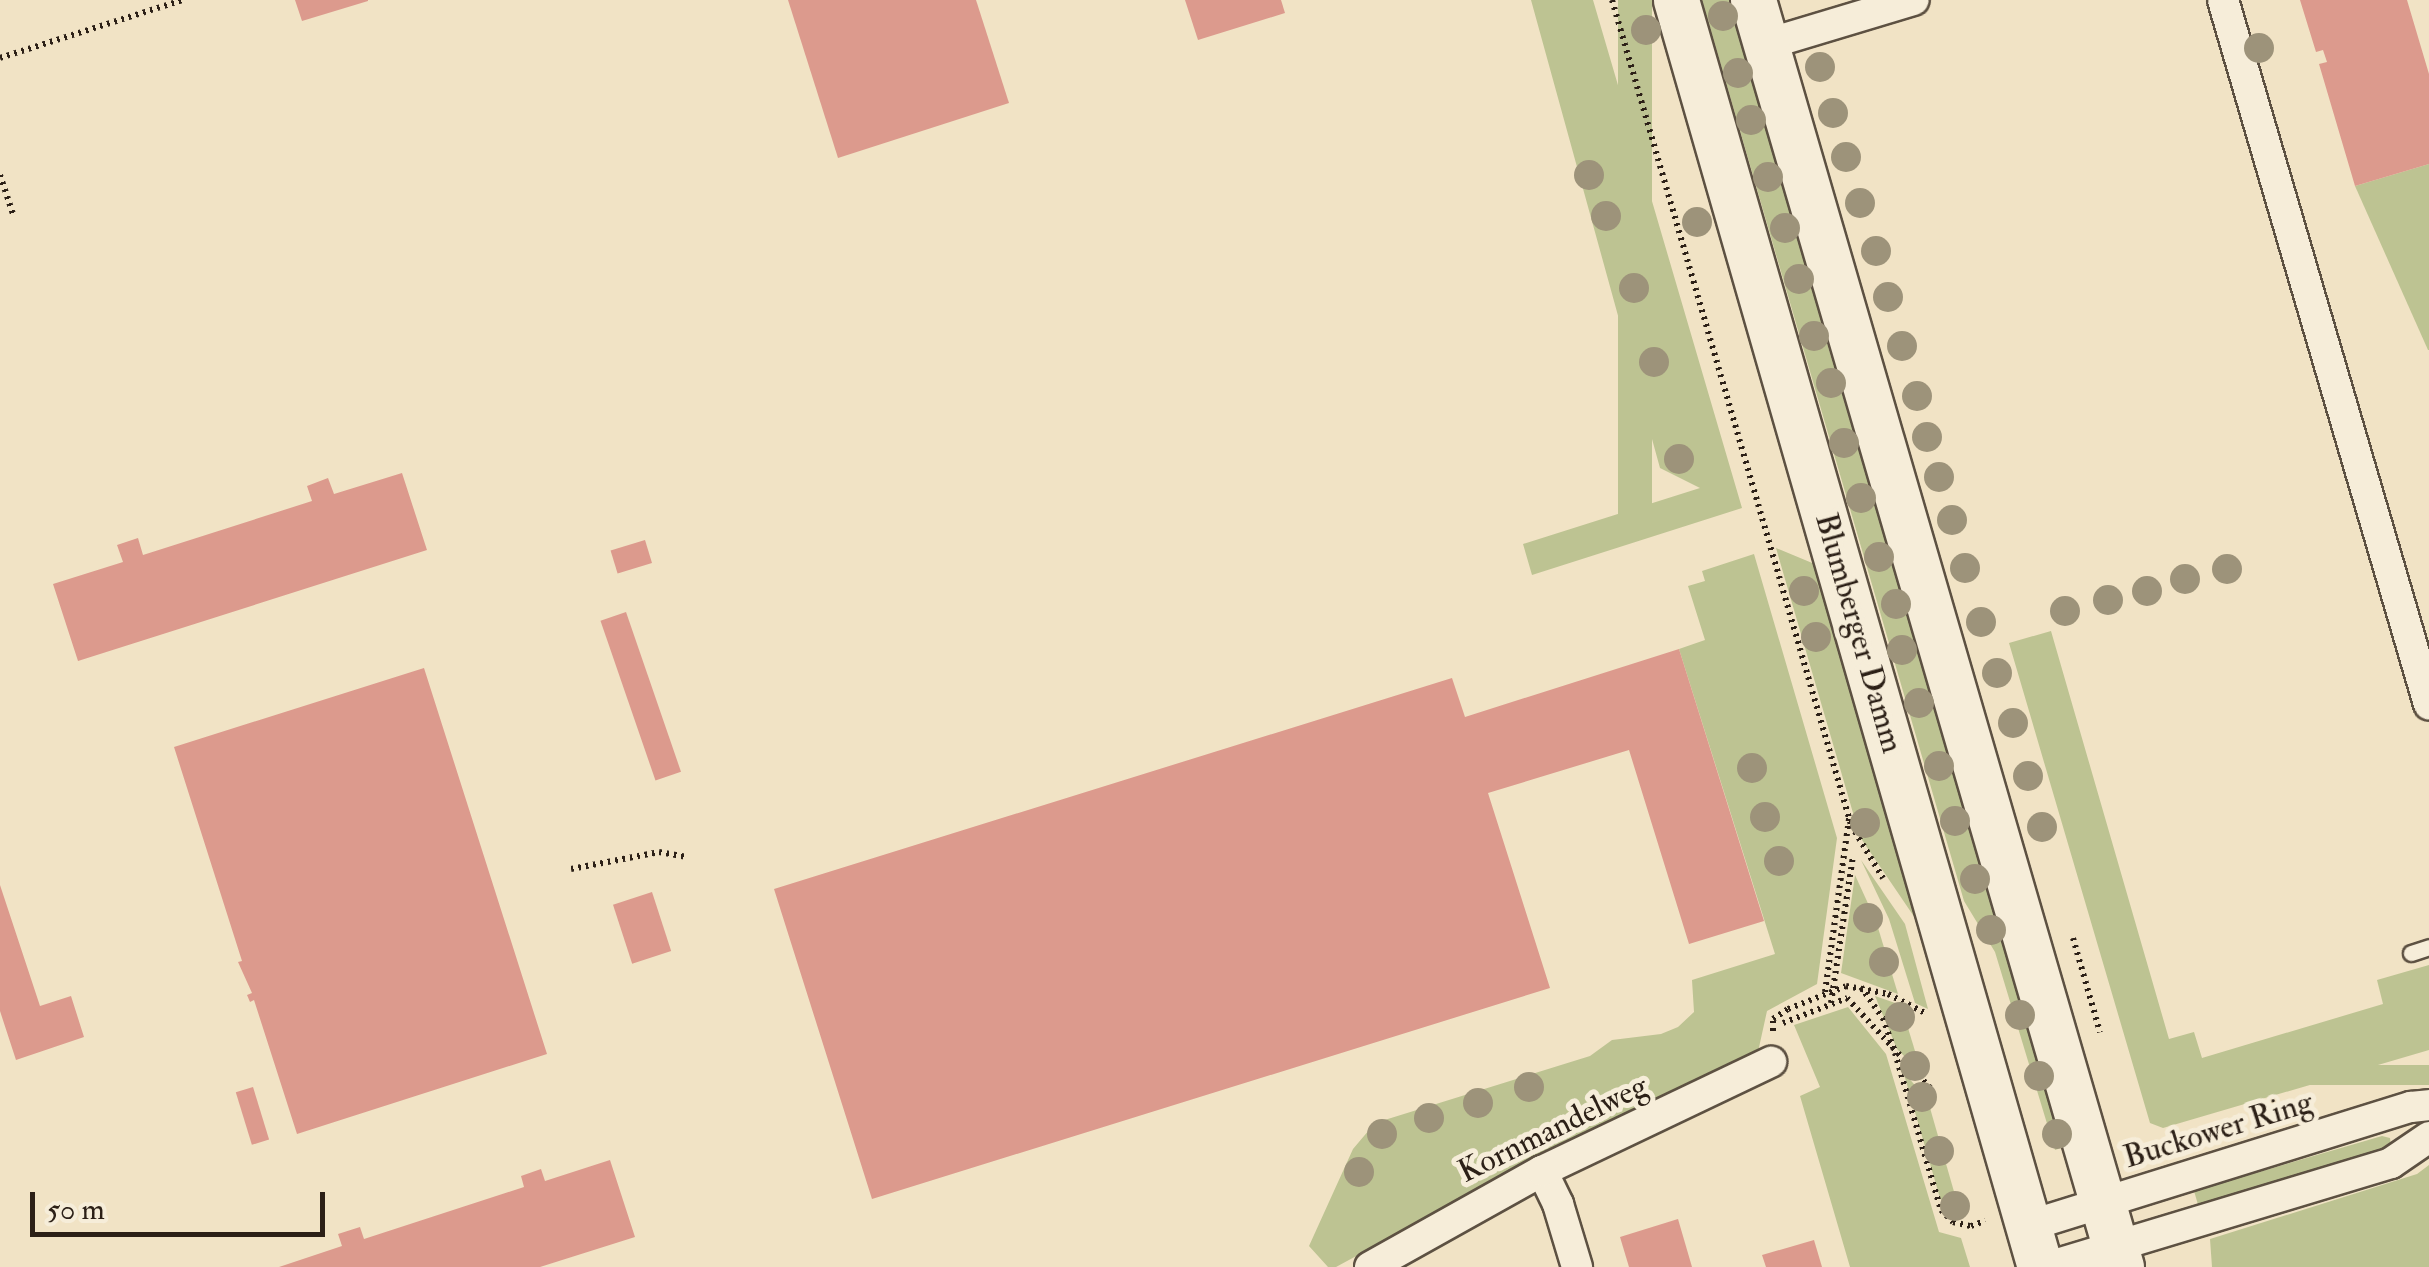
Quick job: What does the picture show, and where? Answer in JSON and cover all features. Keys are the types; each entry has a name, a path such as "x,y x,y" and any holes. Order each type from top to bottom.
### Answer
{"main road":[{"name":"Blumberger Damm","path":"1676,0 2028,1244"},
{"path":"1753,0 2118,1257"}],"street":[{"path":"1767,44 1914,0"},
{"path":"2223,0 2429,704"},
{"name":"Kornmandelweg","path":"1370,1267 1542,1171 1771,1062"},
{"name":"Buckower Ring","path":"2028,1244 2103,1202 2429,1105"},
{"path":"2028,1244 2118,1257 2391,1163 2429,1138"},
{"path":"1542,1171 1558,1204 1577,1267"}],"lane":[{"path":"2411,953 2429,948"}],"path":[{"path":"0,58 183,0"},
{"path":"1612,0 1849,817 1862,848"},
{"path":"0,176 14,217"},
{"path":"1831,1004 1843,834 1849,817"},
{"path":"571,869 659,852 686,857"},
{"path":"1829,991 1852,856"},
{"path":"1862,987 1882,1018 1894,1051 1941,1210 1953,1222 2028,1244"},
{"path":"1771,1062 1774,1019 1829,991 1862,987 1888,994 1936,1018"},
{"path":"1782,1023 1847,998 1932,1091"}],"green space":[{"path":"1531,0 1593,0 1742,508 1532,575 1523,544 1700,488 1660,468"},
{"path":"1618,0 1652,0 1652,521 1618,521"},
{"path":"1702,0 1731,0 1830,353 2064,1147 2055,1150 1995,952 1964,901"},
{"path":"2429,164 2429,350 2428,350 2355,186"},
{"path":"1776,548 1817,565 1977,1121 1973,1122 1915,918 1860,837"},
{"path":"1754,554 1837,838 1817,984 1767,1011 1758,1052 1550,1151 1336,1267 1328,1267 1309,1246 1353,1149 1375,1123 1590,1056 1612,1040 1661,1034 1678,1027 1694,1012 1692,980 1775,954 1679,649 1705,640 1688,586 1705,581 1702,571"},
{"path":"2051,631 2169,1039 2194,1032 2202,1058 2383,1004 2377,980 2429,965 2429,1050 2163,1128 2150,1123 2009,643"},
{"path":"1861,860 1905,924 1928,1009 1915,1003 1889,919"},
{"path":"1855,875 1876,921 1898,994 1841,973"},
{"path":"1875,996 1901,1005 1922,1074 1897,1049"},
{"path":"1848,1007 1886,1054 1939,1232 1961,1238 1970,1267 1850,1267 1800,1096 1820,1087 1794,1025"},
{"path":"2166,1065 2429,1065 2429,1085 2166,1085"},
{"path":"1903,1071 1928,1101 1961,1216 1953,1218 1940,1198"},
{"path":"2382,1136 2390,1138 2391,1147 2199,1208 2194,1191"},
{"path":"2429,1165 2429,1267 2212,1267 2210,1239 2417,1174"}],"building":[{"path":"295,0 368,0 368,1 302,21"},
{"path":"788,0 976,0 1009,103 838,158"},
{"path":"1185,0 1281,0 1285,13 1198,40"},
{"path":"2300,0 2407,0 2429,74 2429,164 2355,186 2319,64 2327,62 2323,50 2316,52"},
{"path":"402,473 427,550 78,661 53,584 123,562 117,545 138,538 143,555 312,501 307,486 328,478 334,494"},
{"path":"645,540 652,563 618,573 611,551"},
{"path":"626,612 681,772 655,781 600,621"},
{"path":"1679,649 1764,921 1689,944 1629,750 1488,793 1550,988 872,1199 774,889 1452,678 1465,717"},
{"path":"424,668 547,1054 297,1134 254,1000 250,1002 247,995 252,993 238,962 242,961 174,747"},
{"path":"0,885 40,1006 71,996 84,1037 16,1060 0,1011"},
{"path":"652,892 671,951 632,964 613,905"},
{"path":"253,1087 269,1140 252,1145 236,1092"},
{"path":"610,1160 635,1237 540,1267 279,1267 342,1246 338,1234 360,1227 364,1239 524,1187 521,1176 541,1169 545,1181"},
{"path":"1678,1219 1692,1267 1629,1267 1620,1237"},
{"path":"1814,1240 1822,1267 1766,1267 1762,1255"}]}
